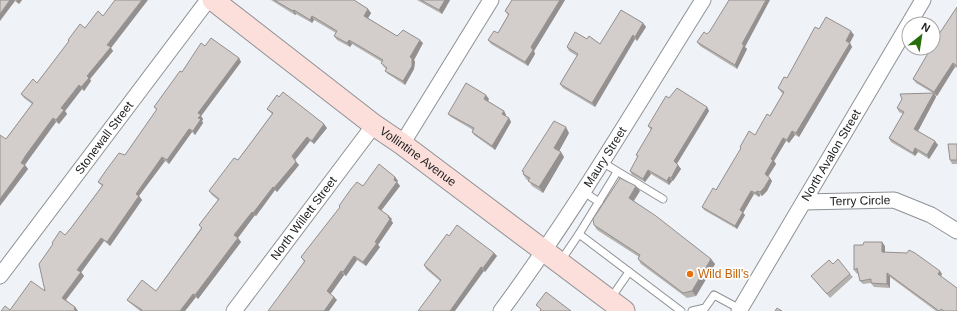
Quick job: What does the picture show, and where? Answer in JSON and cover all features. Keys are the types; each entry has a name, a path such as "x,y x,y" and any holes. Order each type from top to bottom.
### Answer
{"street":[{"name":"Stonewall Street","path":"0,276 208,0"},
{"name":"Vollintine Avenue","path":"212,0 374,125 402,144 617,305"},
{"path":"402,144 491,0"},
{"name":"Maury Street","path":"501,311 553,256 584,192 703,0"},
{"name":"North Avalon Street","path":"739,310 923,0"},
{"name":"North Willett Street","path":"234,311 374,125"},
{"name":"Terry Circle","path":"804,202 894,200 931,215 957,231"}],"lane":[{"path":"602,162 663,199"},
{"path":"553,256 579,234 617,172"},
{"path":"584,192 599,202"},
{"path":"579,234 681,311"},
{"path":"617,305 629,272"},
{"path":"692,311 705,308 714,295 739,310"}],"building":[{"path":"0,0 10,0 0,14"},
{"path":"115,0 142,0 107,45 111,47 87,76 89,78 81,87 79,85 61,108 64,110 56,120 53,118 26,155 21,163 25,165 0,199 0,135 6,139 33,103 21,94 33,79 37,83 80,24 85,28 98,11 103,16"},
{"path":"274,0 354,0 368,9 364,16 397,36 403,30 420,40 410,57 412,58 412,66 403,81 385,71 387,68 381,63 383,60 349,40 347,43 334,36 337,31 312,16 310,20"},
{"path":"421,0 445,0 439,10"},
{"path":"512,0 560,0 531,47 533,50 525,62 488,40 494,31 498,33 509,14 505,11"},
{"path":"729,0 766,0 742,44 744,45 735,65 697,42 704,32 707,34 710,31"},
{"path":"957,7 957,66 953,63 934,92 913,79 926,56 941,56 941,31"},
{"path":"621,10 643,23 635,37 633,35 592,103 560,84 578,54 567,47 575,32 587,39 589,36 600,44"},
{"path":"826,17 851,31 846,41 850,43 796,133 792,131 787,140 783,138 771,159 773,160 765,174 770,178 760,192 757,191 756,193 751,191 740,210 743,212 735,226 702,207 713,188 716,190 741,148 740,147 749,131 755,135 767,114 770,116 784,92 778,88 784,77 787,78 815,27 819,29"},
{"path":"211,38 239,58 198,113 201,115 198,118 201,119 193,131 189,129 167,160 162,157 136,194 139,196 107,242 101,238 77,270 81,272 62,298 75,307 74,309 76,311 1,311 5,306 10,310 31,281 45,291 39,264 53,244 52,243 60,231 65,235 71,228 103,185 98,182 107,169 119,153 125,155 157,109 154,107 180,71 182,72 201,43 205,46"},
{"path":"466,83 486,95 484,99 504,111 502,114 509,118 492,146 472,132 474,128 448,114"},
{"path":"677,88 707,107 674,161 678,165 671,178 669,177 667,181 648,170 643,179 630,171 638,156 636,155 652,128 648,126 666,96 669,98"},
{"path":"283,92 324,124 312,141 307,137 292,156 296,162 274,188 273,187 234,235 238,238 195,295 193,294 180,311 141,311 142,310 127,300 142,280 156,291 202,228 199,225 219,199 209,191 234,158 238,160 253,140 273,113 267,109 277,95 279,97"},
{"path":"934,93 914,129 935,141 927,155 915,148 913,153 889,138 904,112 897,108 902,99 900,94"},
{"path":"554,121 566,127 554,148 561,152 539,187 528,181 530,178 523,174 524,172 522,171"},
{"path":"948,144 957,144 957,160 950,160"},
{"path":"379,164 395,177 394,180 397,182 378,208 389,216 388,217 390,219 375,242 377,243 363,262 354,256 343,272 341,271 327,291 334,297 324,311 268,311 305,261 301,257 340,207 339,206 351,189 357,182 363,186"},
{"path":"620,178 636,186 629,198 656,216 711,259 692,291 683,293 638,259 640,255 594,225 593,219"},
{"path":"457,225 494,253 483,268 481,267 450,311 418,311 441,280 424,265 447,234 449,236"},
{"path":"864,242 882,242 882,252 907,253 909,250 940,271 938,274 957,288 957,311 944,311 941,309 939,311 887,273 887,284 871,283 871,279 860,281 857,268 854,270 854,245 863,245"},
{"path":"838,259 850,274 827,294 811,276 829,260 833,264"},
{"path":"546,292 571,311 540,311 541,309 536,305"},
{"path":"777,308 782,311 775,311"}],"place":[{"name":"Wild Bill’s","path":"690,274"}]}
